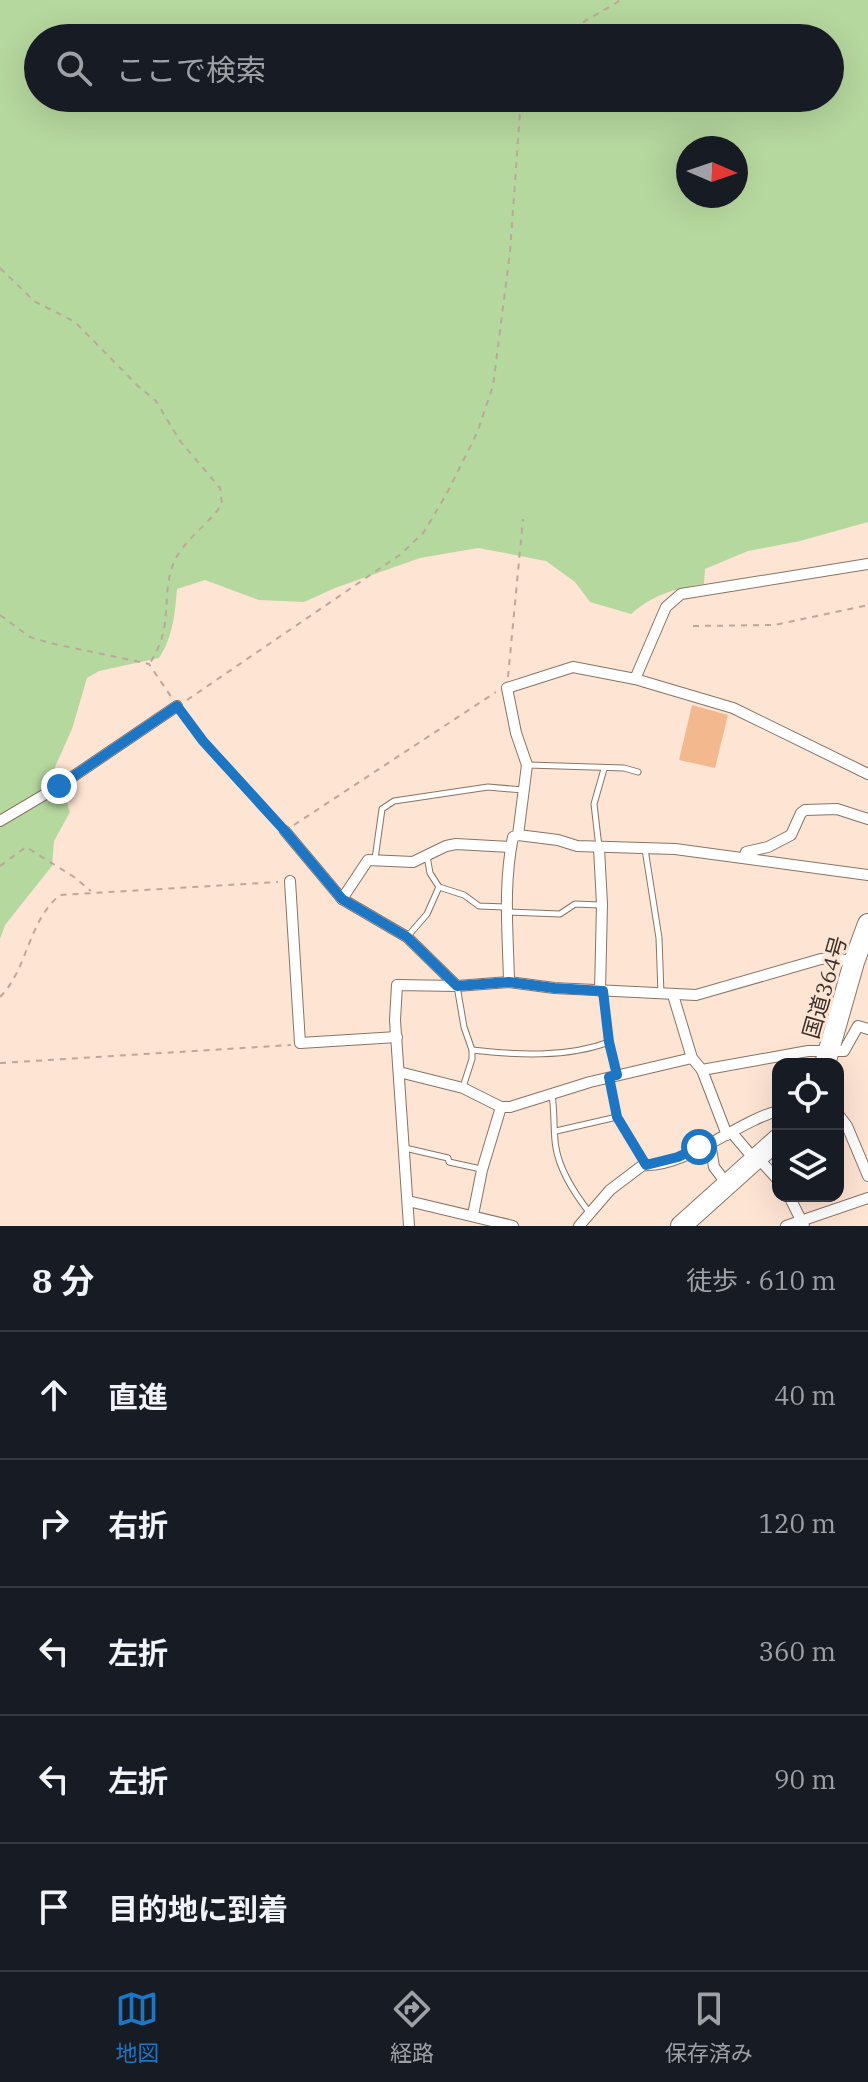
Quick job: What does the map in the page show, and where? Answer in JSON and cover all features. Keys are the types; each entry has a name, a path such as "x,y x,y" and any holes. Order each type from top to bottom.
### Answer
{"highway":[{"name":"国道364号","path":"828,1057 854,962 868,924"},
{"path":"681,1226 772,1145"}],"street":[{"path":"635,679 666,607 681,594 868,564"},
{"path":"518,835 527,765 516,733 507,688 573,667 635,679 733,708 868,774"},
{"path":"0,821 59,786 177,706"},
{"path":"744,858 746,852 768,847 791,835 805,810 837,809 868,819"},
{"path":"285,831 342,899 407,937 457,986"},
{"path":"509,982 507,910 511,847 513,837 518,835 599,848 645,848 868,875"},
{"path":"342,899 368,860 413,862 456,844 511,847"},
{"path":"599,848 601,991"},
{"path":"290,881 300,1043 397,1037"},
{"path":"409,1226 397,1037 397,985 457,986 509,982 667,995 714,991 821,959 854,962"},
{"path":"667,995 692,1058 702,1070 730,1134 772,1174"},
{"path":"702,1070 808,1051 828,1057 844,1051 858,1026 868,1029"},
{"path":"399,1072 463,1088 501,1107 510,1107 613,1076 692,1058"},
{"path":"473,1215 482,1170 501,1107"},
{"path":"586,1221 610,1190 646,1165 678,1157 772,1112"},
{"path":"844,1124 868,1176"},
{"path":"710,1143 714,1167 727,1184"},
{"path":"786,1226 803,1223 868,1198"},
{"path":"408,1201 513,1226"},
{"path":"792,1202 803,1223"}],"lane":[{"path":"527,765 624,768 638,772"},
{"path":"599,848 594,804 604,769"},
{"path":"375,859 382,809 394,801 488,787 524,790"},
{"path":"645,848 667,995"},
{"path":"427,856 430,873 439,887 464,895 479,906 560,914 575,904 602,905"},
{"path":"407,937 427,914 439,887"},
{"path":"457,986 464,1027 472,1050 463,1088"},
{"path":"601,991 617,1117 646,1165"},
{"path":"472,1050 551,1053 609,1042"},
{"path":"552,1095 555,1146 586,1221"},
{"path":"555,1132 617,1117"},
{"path":"403,1148 421,1150 448,1158 449,1162 482,1170"}],"path":[{"path":"581,24 621,0"},
{"path":"177,706 401,554 424,532 447,493 477,433 496,371 510,252 520,112"},
{"path":"0,268 34,301 75,322 156,401 180,441 220,488 222,504 175,558 169,581 165,630 149,664"},
{"path":"0,615 30,637 149,664 203,741 285,831 490,694 507,688 523,519"},
{"path":"693,626 775,625 868,605"},
{"path":"0,866 26,847 92,891"},
{"path":"0,997 10,987 51,903 60,895 290,881"},
{"path":"0,1063 300,1043"}],"green space":[{"path":"0,0 868,0 868,522 800,541 748,551 705,569 704,584 665,593 631,614 590,602 575,582 546,561 478,548 420,558 304,602 259,600 205,580 177,589 170,633 159,658 99,671 87,678 72,729 55,767 70,812 54,841 52,866 5,925 0,939"}],"building":[{"path":"692,705 728,715 715,768 679,760"}],"route":[{"path":"59,786 177,706 203,741 342,899 407,937 457,986 509,982 603,991 609,1042 617,1075 609,1077 617,1117 626,1133 646,1165 678,1157 699,1147"}]}
